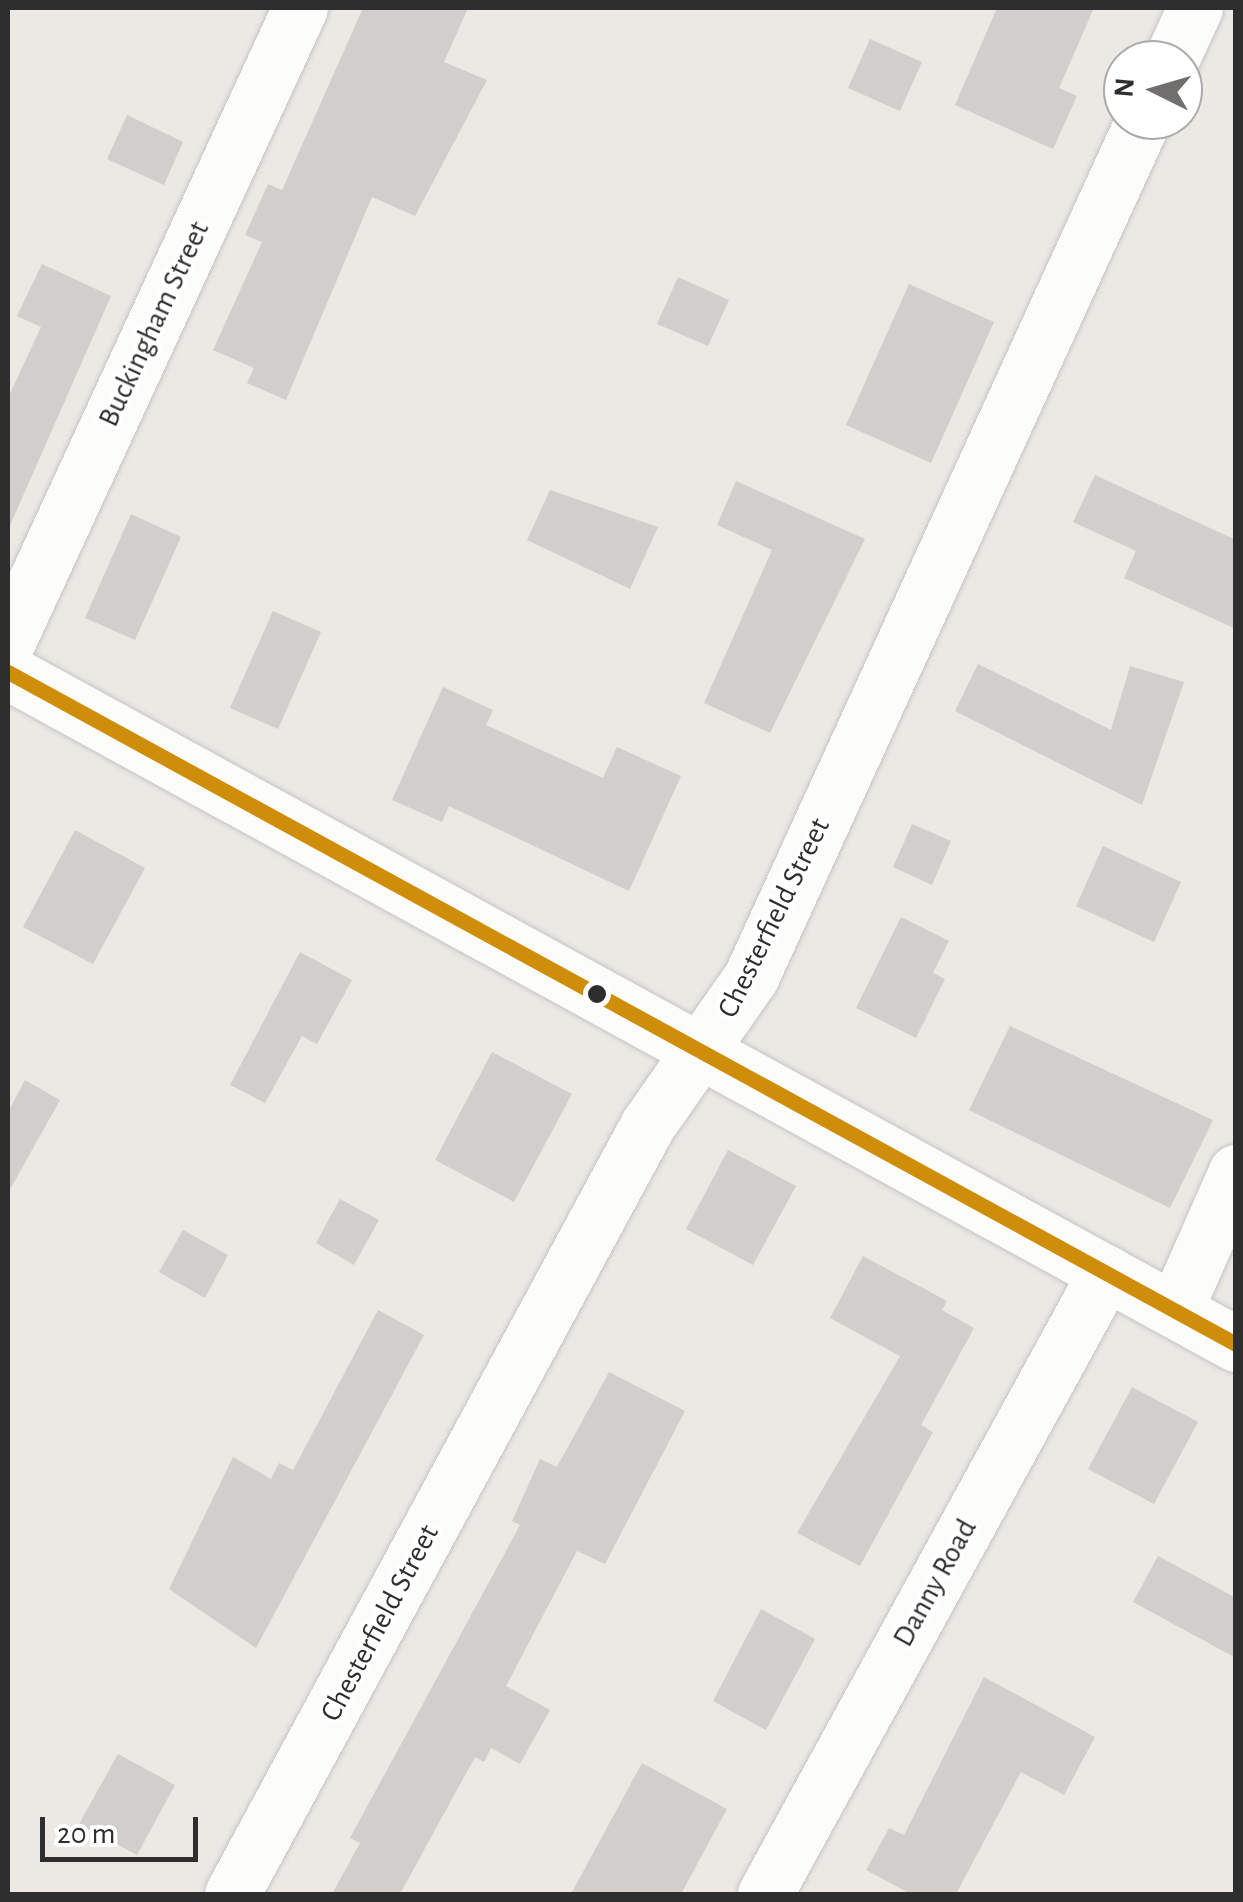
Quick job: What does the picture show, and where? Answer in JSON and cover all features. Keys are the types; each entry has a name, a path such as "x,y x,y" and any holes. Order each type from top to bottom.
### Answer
{"street":[{"name":"Buckingham Street","path":"8,641 300,8"},
{"path":"1179,40 1194,8"},
{"name":"Chesterfield Street","path":"232,1894 647,1126 750,977 1134,140"},
{"path":"8,672 1236,1344"},
{"path":"1175,1310 1236,1172"},
{"name":"Danny Road","path":"765,1894 1106,1272"}],"building":[{"path":"363,8 468,8 444,62 487,80 415,216 372,197 286,400 247,383 254,368 213,350 262,242 245,235 268,184 282,190"},
{"path":"997,8 1094,8 1059,88 1077,96 1053,149 955,105"},
{"path":"870,39 922,62 900,111 848,88"},
{"path":"127,115 183,142 164,185 107,159"},
{"path":"42,264 111,296 8,530 8,398 41,327 17,316"},
{"path":"678,277 729,300 708,346 657,324"},
{"path":"909,284 994,322 931,463 846,425"},
{"path":"1095,475 1236,540 1236,629 1124,578 1136,551 1073,522"},
{"path":"736,481 865,539 770,733 704,703 772,550 717,525"},
{"path":"550,490 658,527 630,589 527,540"},
{"path":"131,514 181,537 135,640 85,618"},
{"path":"273,611 321,632 278,729 230,708"},
{"path":"978,664 1111,730 1130,666 1184,682 1142,805 955,711"},
{"path":"443,687 493,710 486,725 603,778 617,747 681,776 629,891 449,806 442,822 392,800"},
{"path":"912,824 951,841 932,885 893,867"},
{"path":"75,830 145,868 93,964 23,927"},
{"path":"1103,846 1181,882 1154,942 1076,906"},
{"path":"901,917 949,941 933,973 945,979 916,1038 856,1008"},
{"path":"300,952 352,980 317,1044 302,1036 265,1103 230,1085"},
{"path":"1010,1026 1213,1120 1170,1208 969,1110"},
{"path":"492,1052 572,1094 514,1202 435,1160"},
{"path":"25,1080 60,1100 8,1193 8,1112"},
{"path":"728,1150 796,1186 753,1265 686,1229"},
{"path":"340,1199 379,1220 354,1265 316,1243"},
{"path":"183,1230 228,1255 205,1298 159,1272"},
{"path":"863,1256 947,1301 942,1310 974,1328 921,1425 933,1432 860,1566 797,1533 900,1356 830,1318"},
{"path":"378,1310 424,1335 256,1648 169,1589 233,1457 271,1479 279,1463 293,1470"},
{"path":"609,1372 685,1411 605,1564 577,1551 506,1686 550,1710 520,1764 491,1748 484,1762 475,1757 400,1894 332,1894 360,1843 350,1838 520,1525 512,1521 540,1459 557,1467"},
{"path":"1132,1387 1198,1422 1154,1504 1088,1469"},
{"path":"1158,1556 1236,1598 1236,1658 1133,1602"},
{"path":"761,1609 815,1639 766,1730 713,1701"},
{"path":"984,1677 1095,1737 1064,1795 1021,1772 956,1894 911,1894 866,1870 889,1828 904,1835"},
{"path":"118,1754 175,1785 137,1855 79,1824"},
{"path":"642,1763 727,1809 681,1894 571,1894"}],"transit line":[{"path":"8,672 1236,1344"}]}
